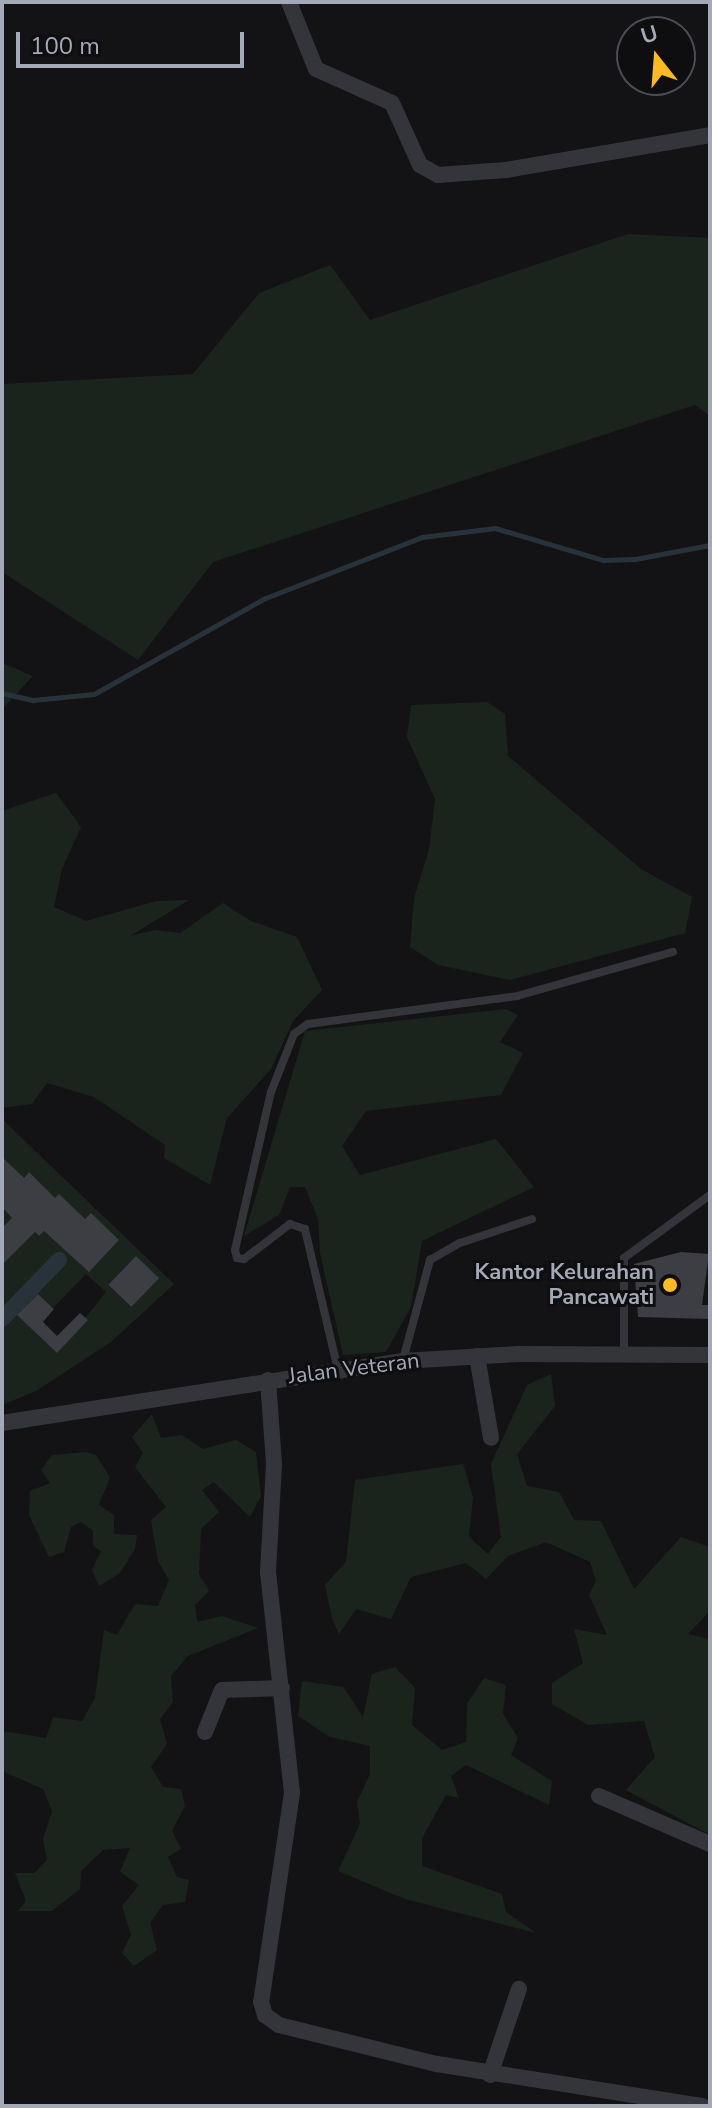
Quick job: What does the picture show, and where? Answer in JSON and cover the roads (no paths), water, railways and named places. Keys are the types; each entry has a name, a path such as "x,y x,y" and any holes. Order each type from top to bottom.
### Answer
{"street":[{"path":"289,2 316,69 392,103 420,165 438,175 506,170 710,135"},
{"name":"Jalan Veteran","path":"2,1423 403,1361 477,1356 710,1355"},
{"path":"477,1356 491,1438"},
{"path":"268,1380 274,1464 268,1572 292,1793 261,2002 265,2015 279,2025 490,2075 703,2106"},
{"path":"205,1732 222,1690 282,1688"},
{"path":"599,1796 710,1844"},
{"path":"490,2075 519,1989"}],"lane":[{"path":"338,1370 305,1229 290,1224 244,1259 237,1258 235,1250 271,1092 294,1034 308,1024 517,996 673,952"},
{"path":"624,1356 624,1258 710,1195"},
{"path":"403,1361 430,1260 460,1243 532,1219"}],"waterway":[{"path":"2,693 33,700 94,694 263,599 422,537 495,528 603,560 635,559 710,545"},
{"path":"2,1319 59,1260"}],"place":[{"name":"Kantor Kelurahan Pancawati","path":"670,1285"}]}
